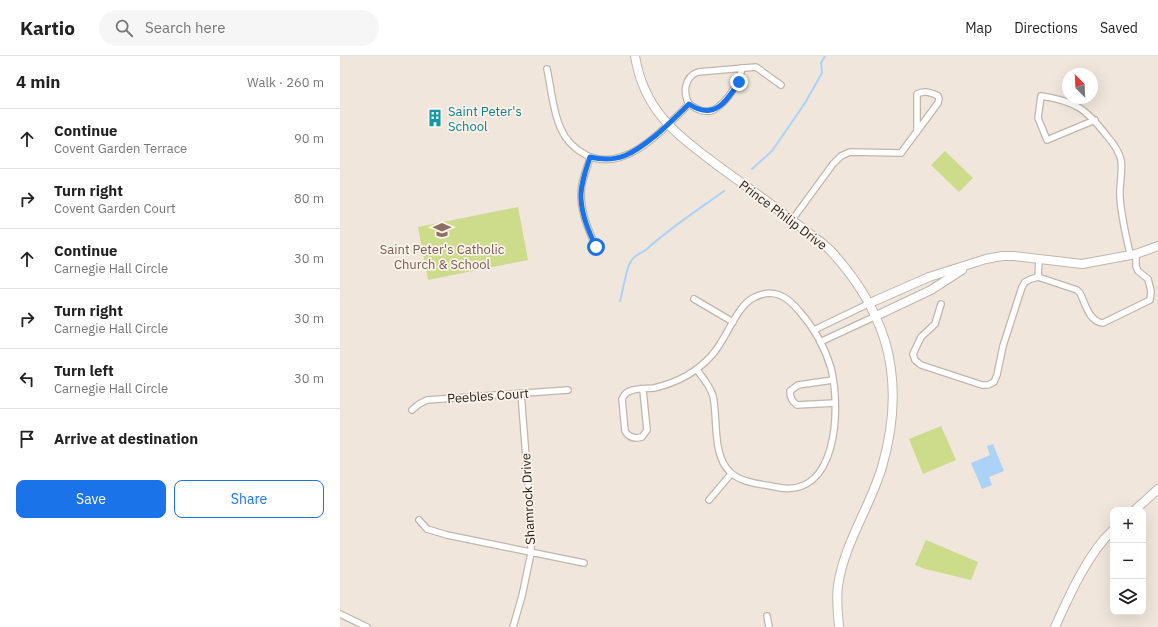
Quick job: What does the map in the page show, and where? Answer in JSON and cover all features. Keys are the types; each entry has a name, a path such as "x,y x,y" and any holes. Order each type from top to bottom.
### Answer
{"street":[{"name":"Prince Philip Drive","path":"635,56 646,92 668,125 691,145 792,220 829,250 855,280 870,303 876,316 885,342 890,365 893,391 892,426 882,467 842,565 838,585 837,602 839,627"},
{"path":"742,68 739,82 716,109 706,112 696,109 689,104 686,97 686,86 690,77 698,72 742,68 756,67 781,85"},
{"path":"547,69 560,129 566,140 580,152 590,157 613,159 633,153 668,125 689,104"},
{"path":"792,220 833,164 841,156 850,152 901,153 938,103 938,96 929,92 917,94 917,131"},
{"path":"941,304 935,324 921,337 915,347 913,354 915,360 921,365 982,385 988,385 994,382 997,376 1003,346 1022,287 1025,282 1038,278 1077,290 1080,293 1092,319 1102,323 1150,300 1152,297 1148,279 1138,271 1136,266 1120,205 1121,160 1116,148 1094,120 1083,109 1075,104 1041,96 1038,118 1047,140 1094,120"},
{"path":"590,157 582,184 580,199 588,229 596,247"},
{"path":"814,330 929,277 986,259 1002,256 1082,264 1133,254 1157,247"},
{"path":"1038,278 1039,260"},
{"path":"820,342 930,290 973,263"},
{"path":"643,390 647,430 642,437 632,438 627,435 625,431 622,399 624,394 632,390 643,390 670,384 697,370 712,356 721,344 744,305 751,299 764,294 780,295 788,299 814,330 828,362 833,380 835,403 834,434 826,462 821,471 811,482 794,489 783,489 747,481 731,474 722,461 719,452 712,395 706,382 697,370"},
{"path":"694,299 734,322"},
{"path":"833,380 798,385 790,391 790,396 792,401 797,405 835,403"},
{"name":"Peebles Court","path":"412,410 419,404 428,400 568,390"},
{"name":"Shamrock Drive","path":"513,627 522,596 531,553 531,521 521,393"},
{"path":"709,500 731,474"},
{"path":"1138,507 1158,489"},
{"path":"419,520 427,529 447,535 584,563"},
{"path":"1055,627 1070,594 1094,553 1110,534"},
{"path":"340,614 367,627"},
{"path":"767,616 769,627"}],"green space":[{"path":"945,151 973,178 959,192 931,165"},
{"path":"518,207 528,260 428,280 418,227"},
{"path":"941,426 956,460 923,474 909,439"},
{"path":"926,540 978,562 971,580 925,569 915,565"}],"water":[{"path":"993,444 1004,471 989,477 992,485 982,489 971,463 990,455 987,446"}],"waterway":[{"path":"752,169 772,151 805,103 822,73 821,63 825,56"},
{"path":"620,301 629,265 633,259 675,226 724,191"}],"place":[{"name":"Saint Peter's School","path":"435,118"},
{"name":"Saint Peter's Catholic Church & School","path":"442,230"}],"route":[{"path":"596,247 588,229 580,199 582,184 590,157 598,159 613,159 633,153 668,125 689,104 696,109 706,112 716,109 739,82"}]}
